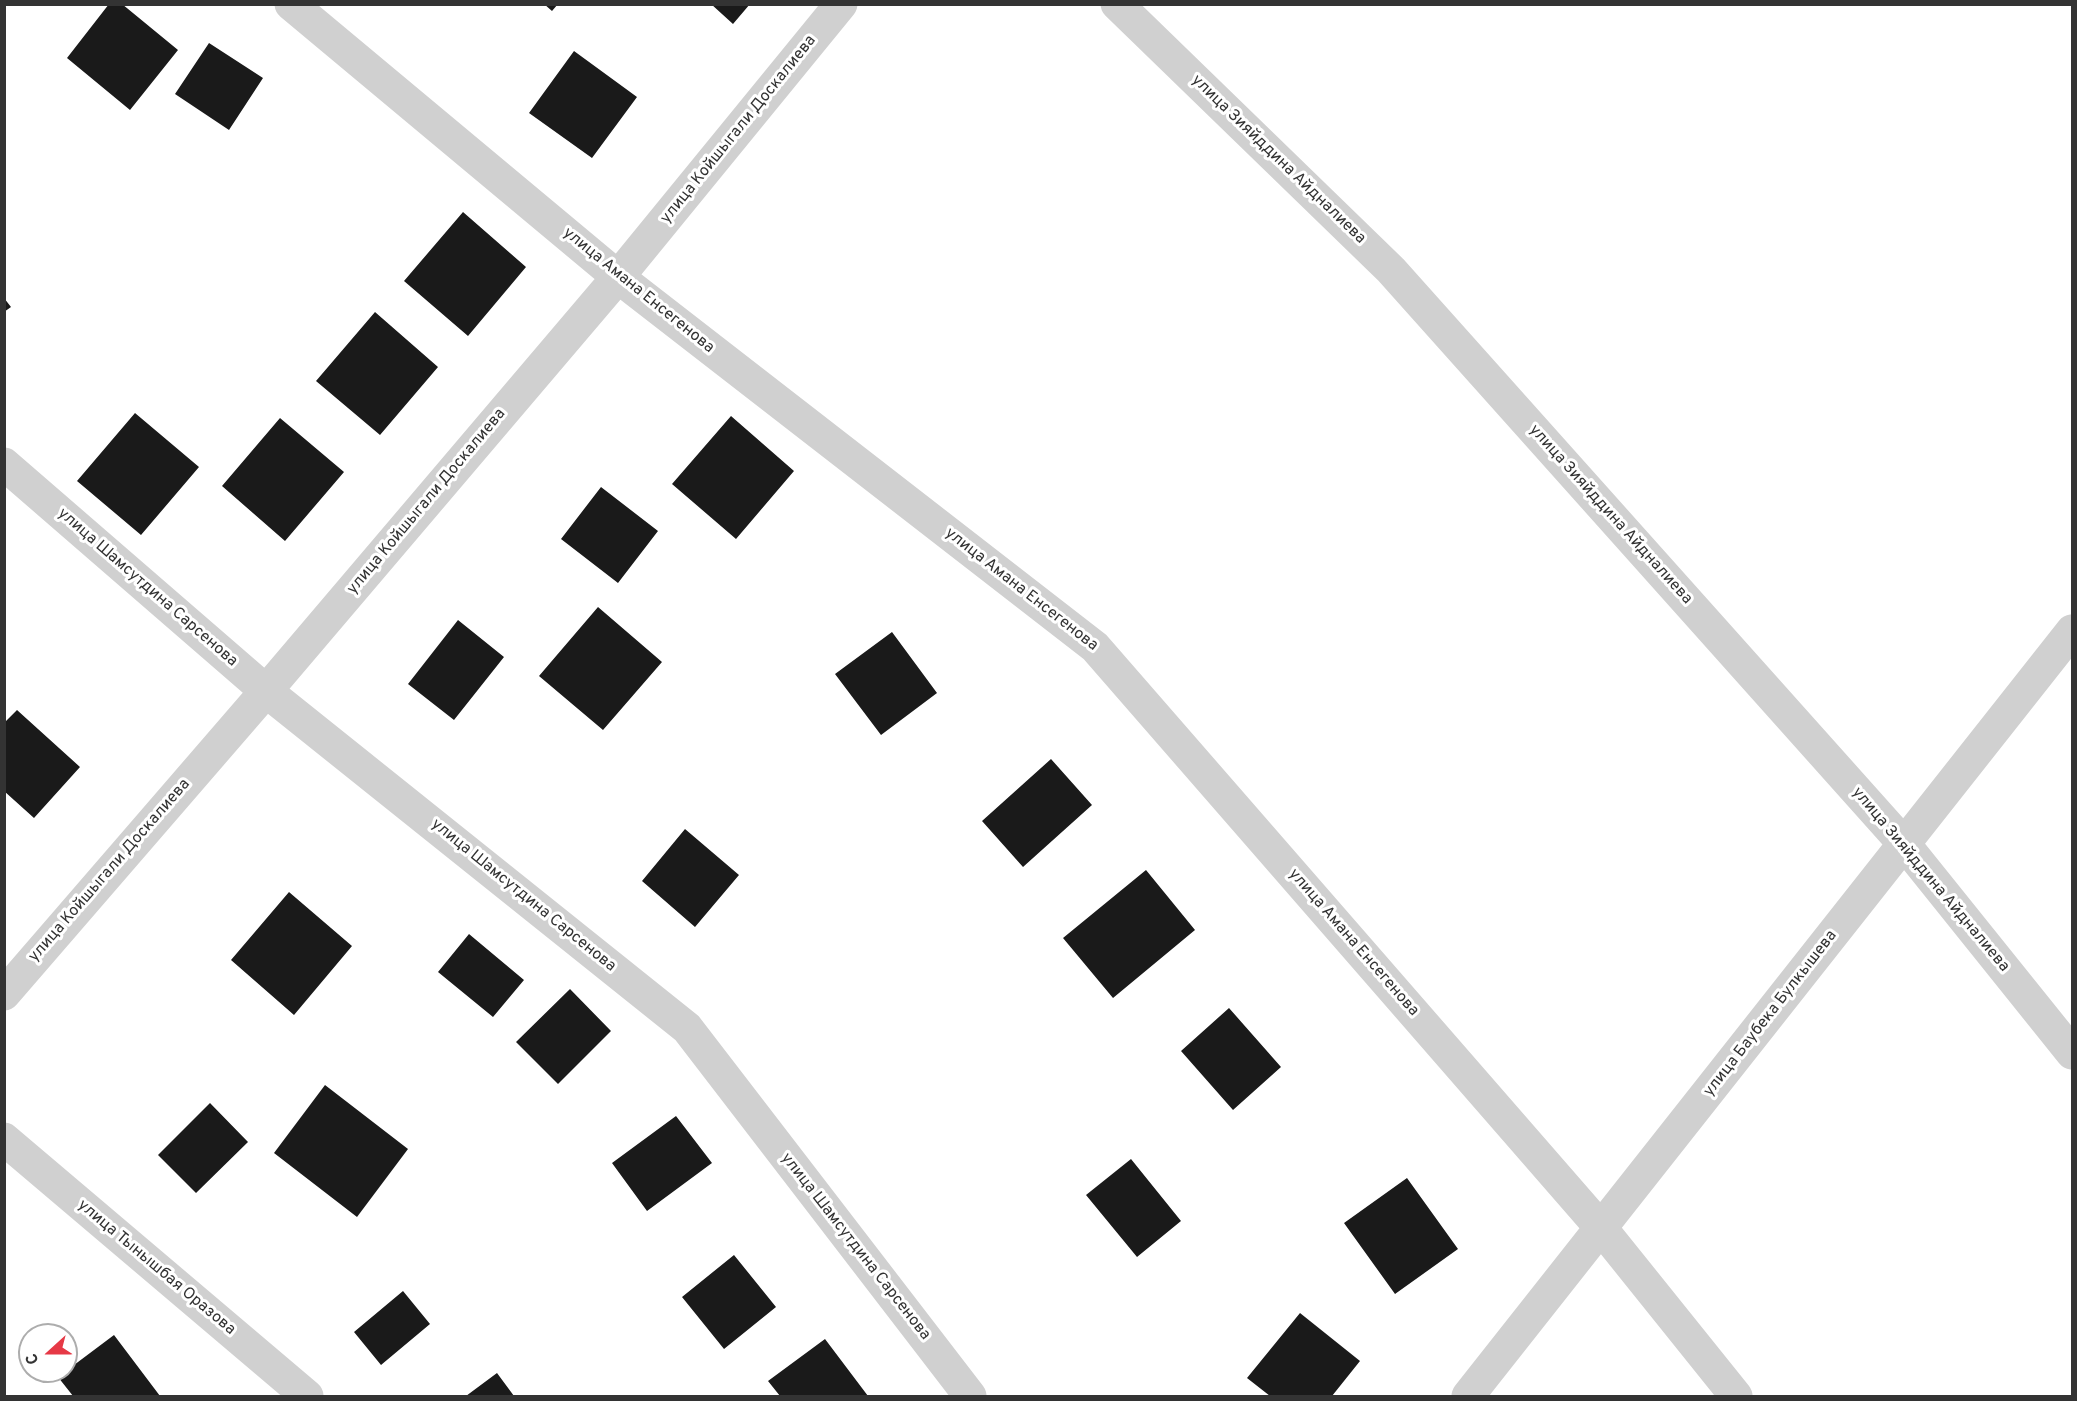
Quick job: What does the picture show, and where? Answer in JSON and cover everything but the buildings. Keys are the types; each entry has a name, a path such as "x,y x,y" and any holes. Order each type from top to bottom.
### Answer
{"street":[{"name":"улица Амана Енсегенова","path":"291,4 618,277 1095,647 1601,1228 1736,1396"},
{"name":"улица Койшыгали Доскалиева","path":"4,994 266,691 618,277 841,4"},
{"name":"улица Зияйддина Айдналиева","path":"1117,4 1392,270 1905,845 2073,1053"},
{"name":"улица Шамсутдина Сарсенова","path":"4,464 266,691 687,1028 970,1396"},
{"name":"улица Баубека Булкышева","path":"1468,1396 2073,631"},
{"name":"улица Тынышбая Оразова","path":"4,1139 307,1396"}]}
